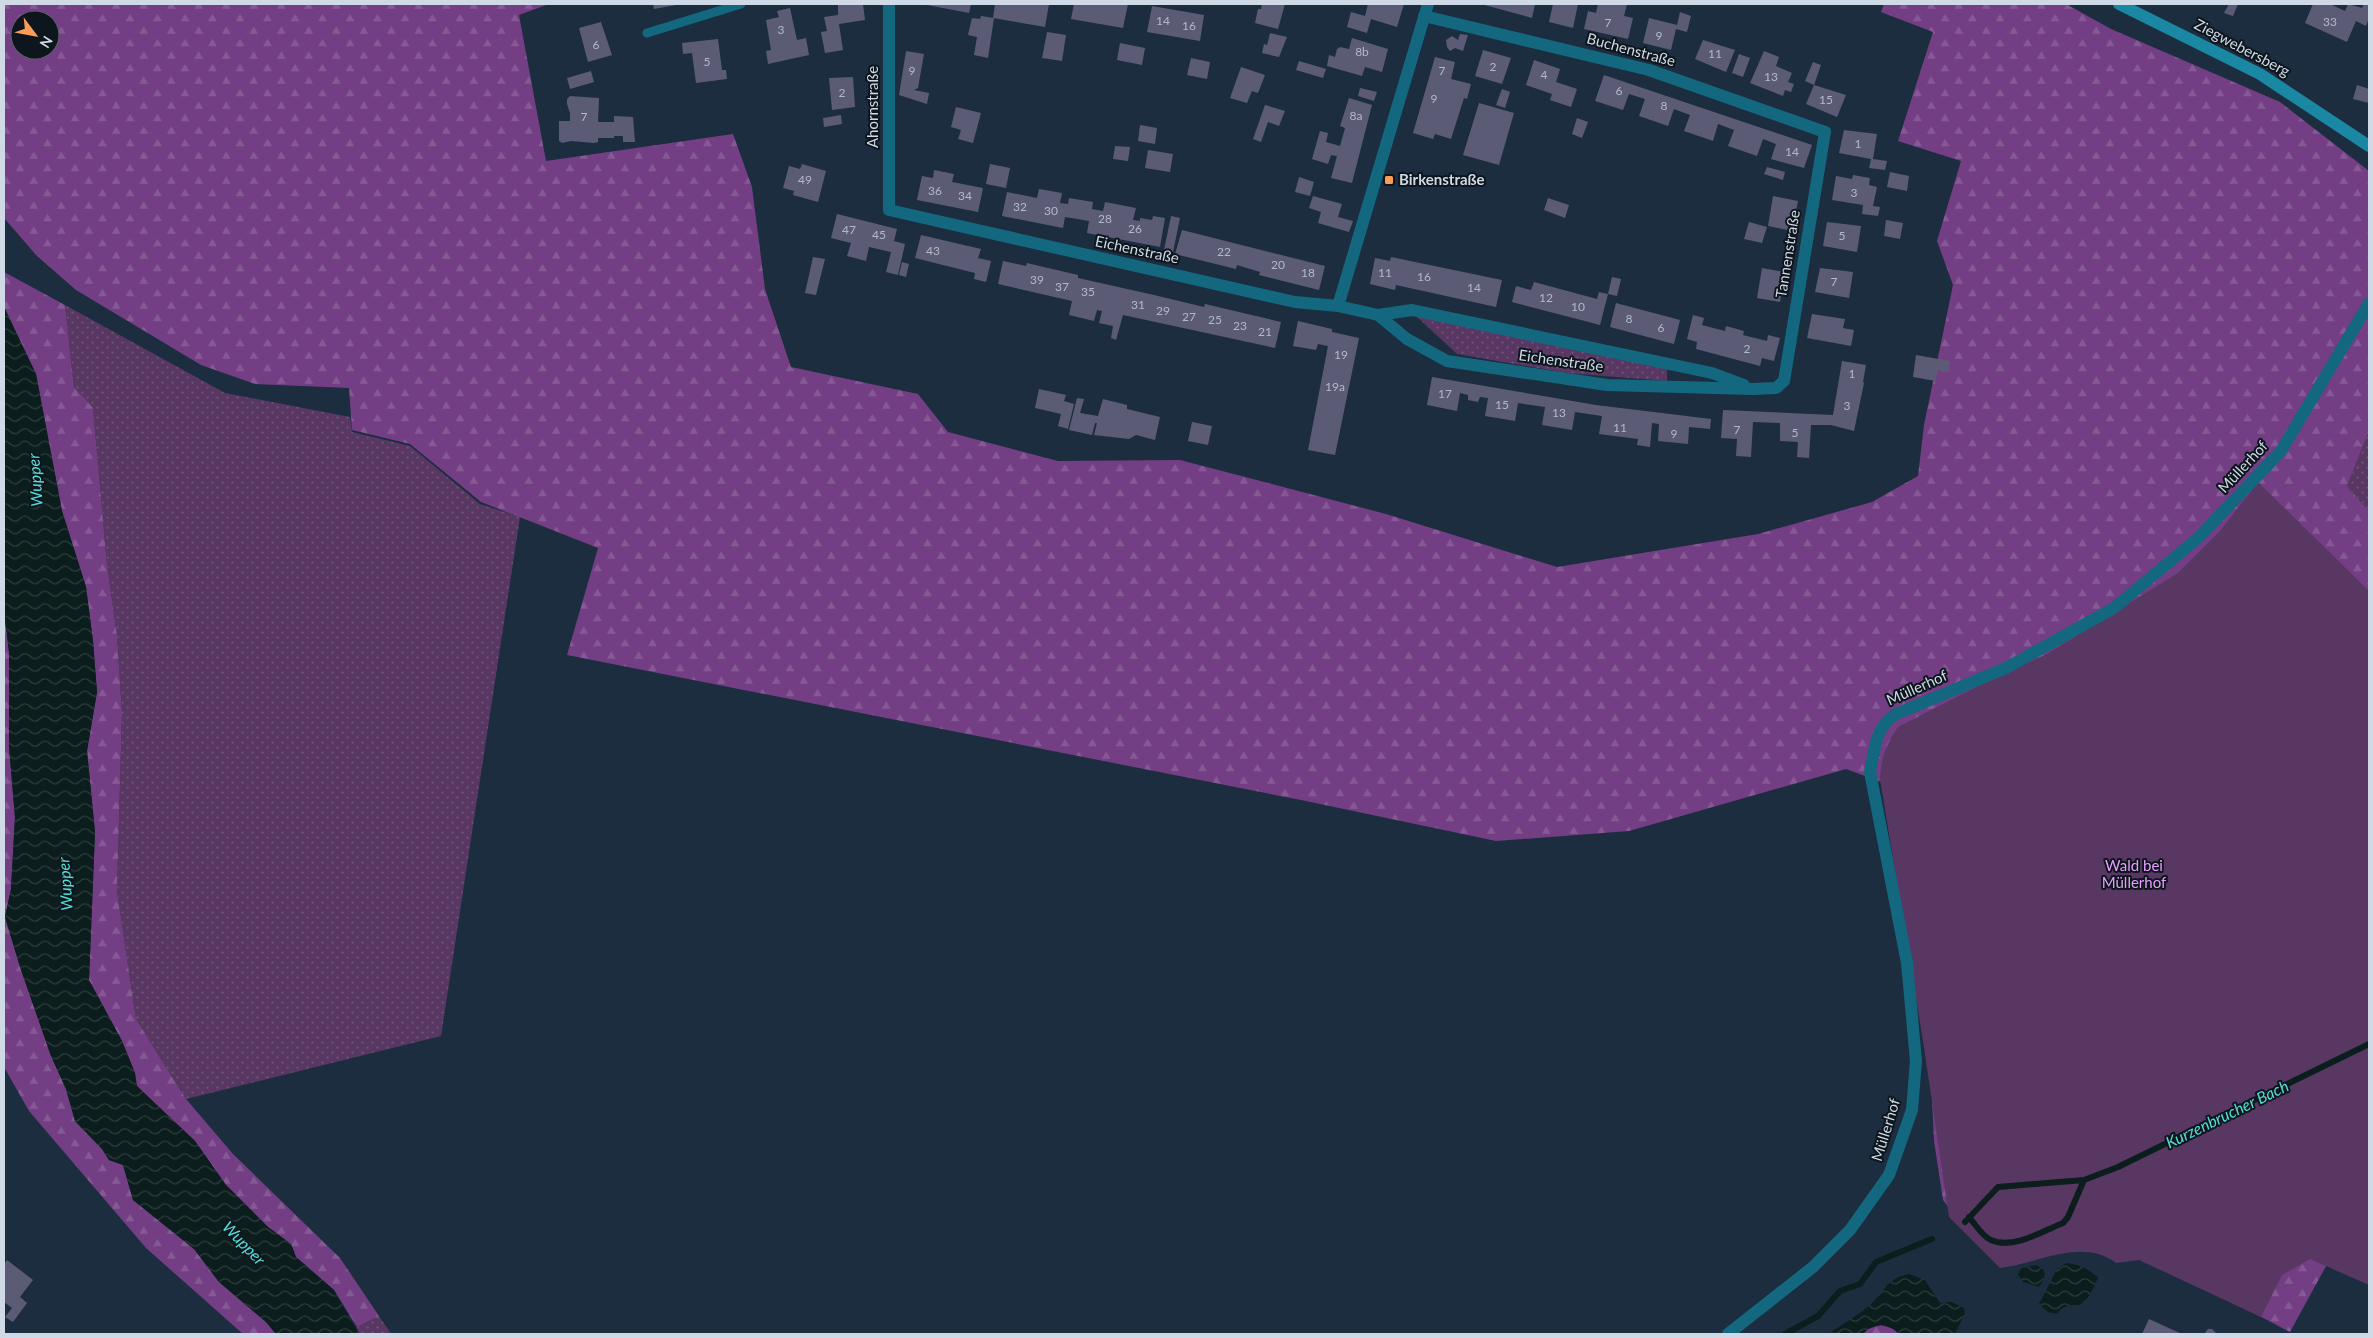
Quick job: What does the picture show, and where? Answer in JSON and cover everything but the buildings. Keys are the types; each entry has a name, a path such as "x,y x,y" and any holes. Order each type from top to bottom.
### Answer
{"main road":[{"name":"Ziegwebersberg","path":"2119,4 2260,74 2369,146"}],"street":[{"name":"Ahornstraße","path":"889,4 890,210"},
{"name":"Buchenstraße","path":"1426,10 1649,70 1825,132"},
{"path":"1338,306 1426,10"},
{"name":"Tannenstraße","path":"1784,381 1825,132"},
{"name":"Eichenstraße","path":"890,210 1295,302 1338,306 1378,315 1412,310 1702,371 1753,389"},
{"name":"Müllerhof","path":"1728,1334 1813,1267 1850,1230 1889,1175 1912,1110 1916,1061 1907,963 1870,772 1874,748 1884,724 1896,714 2006,668 2114,608 2198,538 2281,451 2369,303"},
{"name":"Eichenstraße","path":"1378,315 1407,339 1447,361 1607,385 1753,389 1776,388 1784,381"}],"lane":[{"path":"647,33 741,4"}],"green space":[{"path":"4,4 549,4 519,15 546,161 733,134 752,187 765,289 791,367 918,394 948,432 1058,461 1180,460 1386,514 1557,567 1758,534 1872,502 1918,476 1924,425 1953,285 1937,241 1961,161 1898,141 1933,32 1881,12 1884,4 2066,4 2111,29 2280,102 2369,171 2369,431 2347,486 2369,511 2369,1262 2337,1246 2290,1332 2159,1263 1949,1208 1943,1200 1934,1141 1926,968 1884,783 1846,769 1629,831 1496,841 1301,800 567,655 598,548 481,502 410,444 352,430 349,388 255,384 201,365 76,290 37,256 4,218"},
{"path":"4,272 65,305 74,387 93,408 107,565 117,635 122,713 117,891 136,1019 186,1099 233,1154 340,1258 379,1316 357,1327 334,1290 296,1257 291,1244 268,1227 226,1185 195,1141 136,1086 135,1073 122,1041 89,980 95,832 87,751 97,692 93,641 86,587 62,511 36,374 4,307"},
{"path":"65,305 225,393 350,417 352,432 410,446 480,504 520,517 441,1036 186,1099 136,1019 117,891 122,713 117,635 107,565 93,409 74,387"},
{"path":"1416,316 1667,369 1667,381 1567,373 1457,354"},
{"path":"2369,431 2369,511 2347,486"},
{"name":"Wald bei Müllerhof","path":"2258,482 2369,591 2369,1285 2310,1259 2282,1275 2261,1317 2139,1260 2116,1263 2103,1256 2089,1252 2074,1252 2000,1268 1949,1217 1923,1041 1880,779 1885,752 1890,739 1898,727 1990,680 2047,654 2178,573 2220,531"},
{"path":"4,611 9,652 9,747 15,817 11,889 5,917 20,967 51,1056 66,1089 75,1121 102,1149 109,1160 123,1165 133,1200 194,1249 219,1282 266,1322 276,1334 243,1334 146,1248 29,1111 4,1067"},
{"path":"379,1316 391,1334 359,1334 357,1327"},
{"path":"1881,1325 1894,1329 1899,1334 1863,1334 1868,1329"}],"water":[{"name":"Wupper","path":"4,307 36,374 62,511 86,587 93,641 97,692 87,751 95,832 89,980 122,1041 135,1073 137,1086 195,1141 226,1185 268,1227 291,1244 296,1257 334,1290 359,1334 276,1334 266,1322 219,1282 194,1249 133,1200 123,1165 109,1160 102,1149 75,1121 66,1089 51,1056 20,967 5,917 11,889 15,817 9,747 9,652 4,611"},
{"path":"2066,1263 2084,1268 2098,1278 2090,1295 2080,1305 2067,1306 2057,1314 2048,1312 2039,1304 2057,1269"},
{"path":"2036,1265 2043,1269 2045,1274 2039,1287 2023,1282 2018,1274 2021,1268"},
{"path":"1909,1274 1925,1280 1940,1303 1952,1302 1964,1308 1965,1313 1955,1334 1899,1334 1895,1330 1881,1325 1872,1327 1863,1334 1827,1334 1855,1317 1870,1305 1890,1282"}],"waterway":[{"name":"Kurzenbrucher Bach","path":"1969,1217 1979,1230 1991,1240 2009,1243 2037,1235 2063,1223 2068,1217 2084,1180 2118,1167 2369,1044"},
{"name":"Kurzenbrucher Bach","path":"1965,1222 1998,1187 2084,1180"},
{"name":"Kurzenbrucher Bach","path":"1785,1334 1818,1316 1840,1291 1860,1284 1876,1262 1932,1239"}],"place":[{"name":"Birkenstraße","path":"1389,180"}]}
